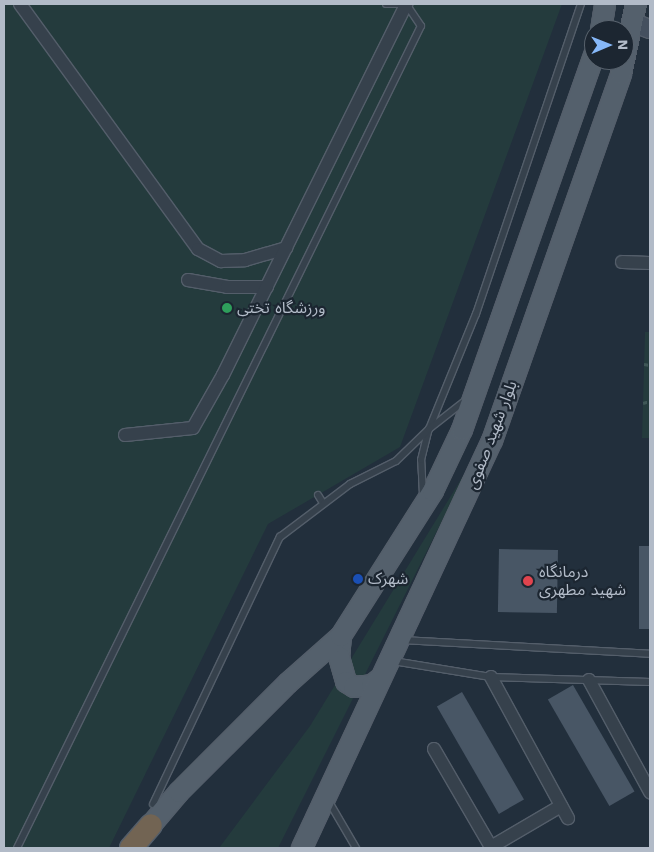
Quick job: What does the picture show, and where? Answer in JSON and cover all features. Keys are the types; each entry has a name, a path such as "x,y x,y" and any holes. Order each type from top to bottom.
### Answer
{"highway":[{"path":"131,848 152,814"}],"main road":[{"name":"بلوار شهید صفوی","path":"302,848 492,441 640,19"},
{"name":"بلوار شهید صفوی","path":"152,814 179,792 288,683 341,636 424,506 462,430 589,70"},
{"path":"341,636 341,670 346,682 354,687 372,685 385,669"},
{"path":"126,848 152,814"}],"street":[{"path":"20,4 198,249 221,261 245,260 286,248"},
{"path":"125,435 194,428 267,287 406,4"},
{"path":"622,262 650,263"},
{"path":"188,280 228,287 267,287"},
{"path":"491,677 568,818"},
{"path":"589,680 650,792"},
{"path":"434,749 491,847 561,806"}],"lane":[{"path":"17,848 421,26 406,4 386,4"},
{"path":"424,506 421,460 429,429 476,314 581,4"},
{"path":"152,814 280,537 350,484 396,461 429,429 475,394"},
{"path":"318,495 323,503"},
{"path":"399,640 650,654"},
{"path":"385,669 491,677 650,682"},
{"path":"326,796 356,848"}],"path":[{"path":"644,364 650,365"},
{"path":"643,403 650,401"}],"green space":[{"name":"ورزشگاه تختی","path":"4,4 562,4 400,447 268,524 109,848 4,848"},
{"path":"645,332 650,332 650,438 642,438"},
{"path":"471,463 278,848 219,848 310,726"}],"building":[{"path":"639,546 650,546 650,629 639,629"},
{"name":"درمانگاه شهید مطهری","path":"499,549 558,550 557,613 498,612"},
{"path":"573,685 634,792 609,806 548,700"},
{"path":"462,692 524,799 499,814 437,706"}],"place":[{"name":"ورزشگاه تختی","path":"227,308"},
{"name":"شهرک","path":"358,579"},
{"name":"درمانگاه شهید مطهری","path":"528,581"}]}
